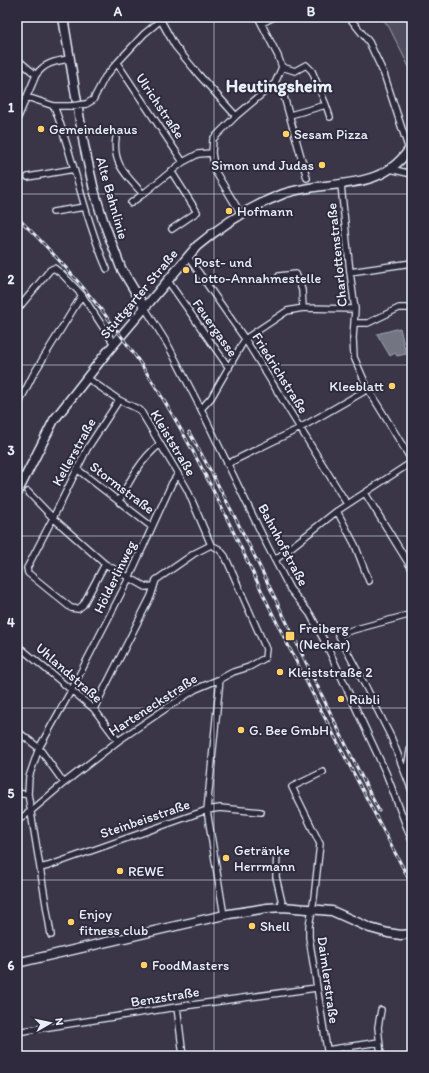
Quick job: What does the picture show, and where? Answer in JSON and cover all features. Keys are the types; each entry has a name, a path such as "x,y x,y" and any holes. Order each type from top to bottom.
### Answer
{"street":[{"name":"Alte Bahnlinie","path":"63,17 86,156 103,220 121,268 146,308"},
{"path":"241,214 216,171 212,152 213,139 236,116 275,83 282,68 278,56 258,17"},
{"path":"262,23 274,17"},
{"path":"349,17 369,42 384,74 410,147"},
{"path":"27,97 54,106 86,104 93,100 105,77 144,34 160,19 179,51 236,116"},
{"path":"17,59 36,75"},
{"path":"17,120 40,69 52,62 69,59"},
{"name":"Ulrichstraße","path":"117,64 183,162"},
{"path":"282,68 295,71 306,65 312,71 330,117"},
{"path":"275,83 283,93 307,178"},
{"path":"290,115 326,105"},
{"path":"54,106 97,246 107,269"},
{"path":"116,138 114,149 116,160 123,172 143,194"},
{"name":"Stuttgarter Straße","path":"18,490 54,420 114,344 197,246 241,214 284,194 302,189 341,185 362,180 390,169 404,158 410,147"},
{"path":"131,203 183,162 198,154 212,152"},
{"path":"28,176 74,169"},
{"path":"390,169 412,174"},
{"path":"171,171 197,212 172,229"},
{"name":"Charlottenstraße","path":"341,185 355,309 353,338 354,357 368,389 412,462"},
{"path":"52,212 85,207"},
{"name":"Friedrichstraße","path":"188,257 245,339 347,504"},
{"path":"350,272 412,263"},
{"path":"17,310 50,270 54,268 58,270 82,295 114,344"},
{"path":"279,276 296,274 302,290 303,308"},
{"name":"Feuergasse","path":"168,281 229,368"},
{"path":"17,407 33,375 82,295"},
{"name":"Bahnhofstraße","path":"146,308 168,345 201,409 290,589 310,614 331,655 386,773 412,840"},
{"path":"201,409 211,398 245,339 287,312 303,308 355,309"},
{"name":"Charlottenstraße","path":"354,323 368,323 399,308 412,308"},
{"name":"Kleiststraße","path":"87,378 119,400 140,410 187,489 211,545"},
{"path":"227,464 300,428 368,389"},
{"name":"Kellerstraße","path":"105,564 83,605 78,609 71,608 28,573 27,568 87,449 119,400"},
{"path":"119,501 134,473 151,451 160,444"},
{"path":"275,560 337,511 412,462"},
{"name":"Stormstraße","path":"77,469 152,527"},
{"name":"Hölderlinweg","path":"31,811 28,794 29,777 39,748 72,689 129,578 172,483 178,474"},
{"path":"28,492 53,518 105,564 146,587 153,586"},
{"path":"365,493 412,569"},
{"path":"337,511 357,551 369,581"},
{"path":"94,709 151,596 156,580 174,567 211,545"},
{"name":"Harteneckstraße","path":"17,821 118,741 196,689 265,658 266,649 225,556 219,549 211,545"},
{"path":"412,614 338,634 391,737 408,775 412,791"},
{"name":"Uhlandstraße","path":"17,645 72,689 94,709 118,741"},
{"path":"220,679 207,810 224,916"},
{"path":"17,731 39,748 64,783"},
{"path":"408,775 412,740"},
{"name":"Daimlerstraße","path":"323,772 292,787 320,844 309,937 327,1053"},
{"path":"17,792 28,794"},
{"name":"Steinbeisstraße","path":"40,868 207,810 220,808 261,812"},
{"path":"31,811 51,935"},
{"path":"277,852 276,877 283,907"},
{"path":"17,963 224,916 267,908 312,908 332,911 370,928 401,935 412,934"},
{"name":"Benzstraße","path":"17,1032 177,1007 316,988"},
{"path":"177,1007 183,1056"},
{"path":"381,1010 378,1027 381,1056"},
{"path":"327,1053 379,1042"}],"shaded area":[{"path":"381,17 412,17 412,73 389,27"}],"water":[{"path":"400,328 406,354 397,356 395,353 390,356 377,334"}],"railway":[{"path":"17,217 61,262 101,310 156,387 172,414 201,466 295,660 412,885"},
{"path":"189,432 239,525 379,811"}],"place":[{"name":"Gemeindehaus","path":"41,129"},
{"name":"Sesam Pizza","path":"286,134"},
{"name":"Simon und Judas","path":"322,165"},
{"name":"Hofmann","path":"229,211"},
{"name":"Post- und Lotto-Annahmestelle","path":"186,270"},
{"name":"Kleeblatt","path":"392,386"},
{"name":"Freiberg (Neckar)","path":"290,636"},
{"name":"Kleiststraße 2","path":"280,672"},
{"name":"Rübli","path":"341,699"},
{"name":"G. Bee GmbH","path":"241,730"},
{"name":"Getränke Herrmann","path":"226,858"},
{"name":"REWE","path":"120,871"},
{"name":"Enjoy fitness club","path":"71,922"},
{"name":"Shell","path":"252,926"},
{"name":"FoodMasters","path":"144,965"}],"district":[{"name":"Heutingsheim","path":"279,86"}]}
